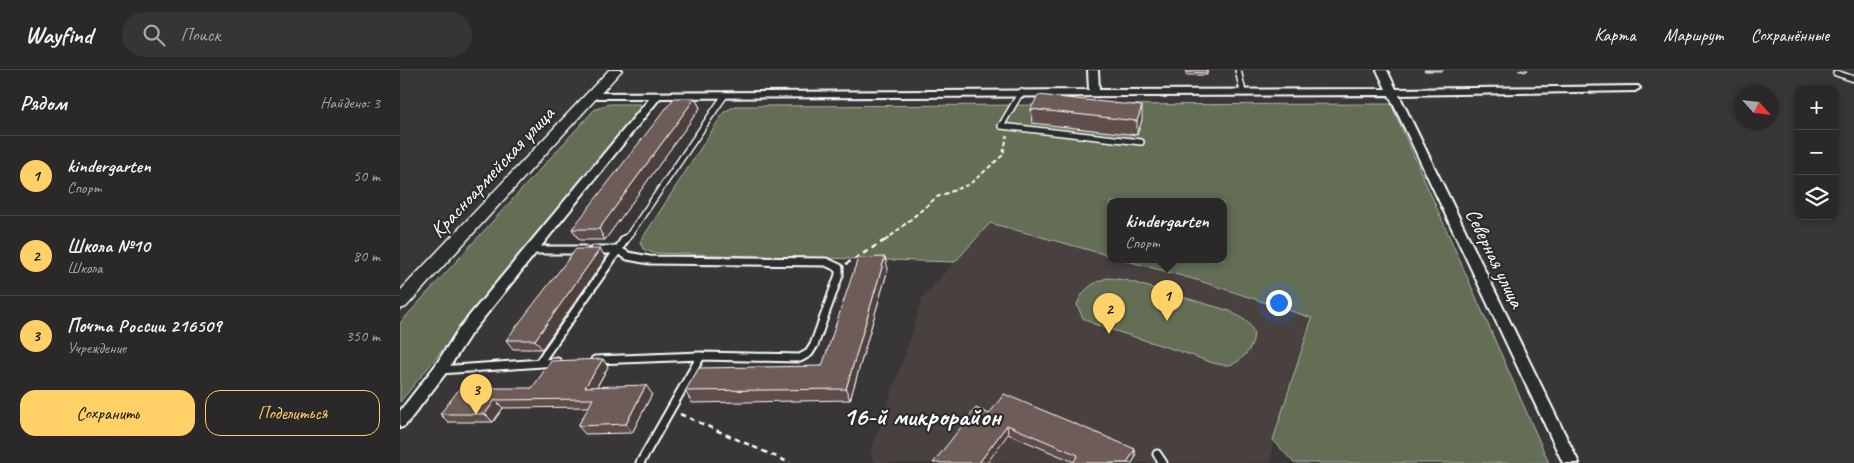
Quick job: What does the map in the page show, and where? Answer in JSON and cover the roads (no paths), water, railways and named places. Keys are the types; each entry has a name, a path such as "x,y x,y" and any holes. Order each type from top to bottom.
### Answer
{"main road":[{"name":"Красноармейская улица","path":"400,302 616,70"}],"street":[{"path":"1093,70 1094,92"},
{"name":"Северная улица","path":"1382,70 1572,463"},
{"path":"592,95 1392,92 1635,88"},
{"path":"400,422 440,370 465,331 656,96"}],"lane":[{"path":"1238,70 1243,92"},
{"path":"1836,73 1854,79"},
{"path":"1021,92 1001,126 1141,142"},
{"path":"539,363 725,95"},
{"path":"532,250 618,250 628,256 650,260 814,262 834,264 840,268 838,279 814,346 805,356 701,356 586,361"},
{"path":"640,463 701,356"},
{"path":"440,370 567,362"},
{"path":"1157,454 1163,460 1163,463"}],"place":[{"name":"kindergarten","path":"1167,321"},
{"name":"Школа №10","path":"1109,334"},
{"name":"Почта России 216509","path":"476,415"}],"district":[{"name":"16-й микрорайон","path":"922,416"}]}
